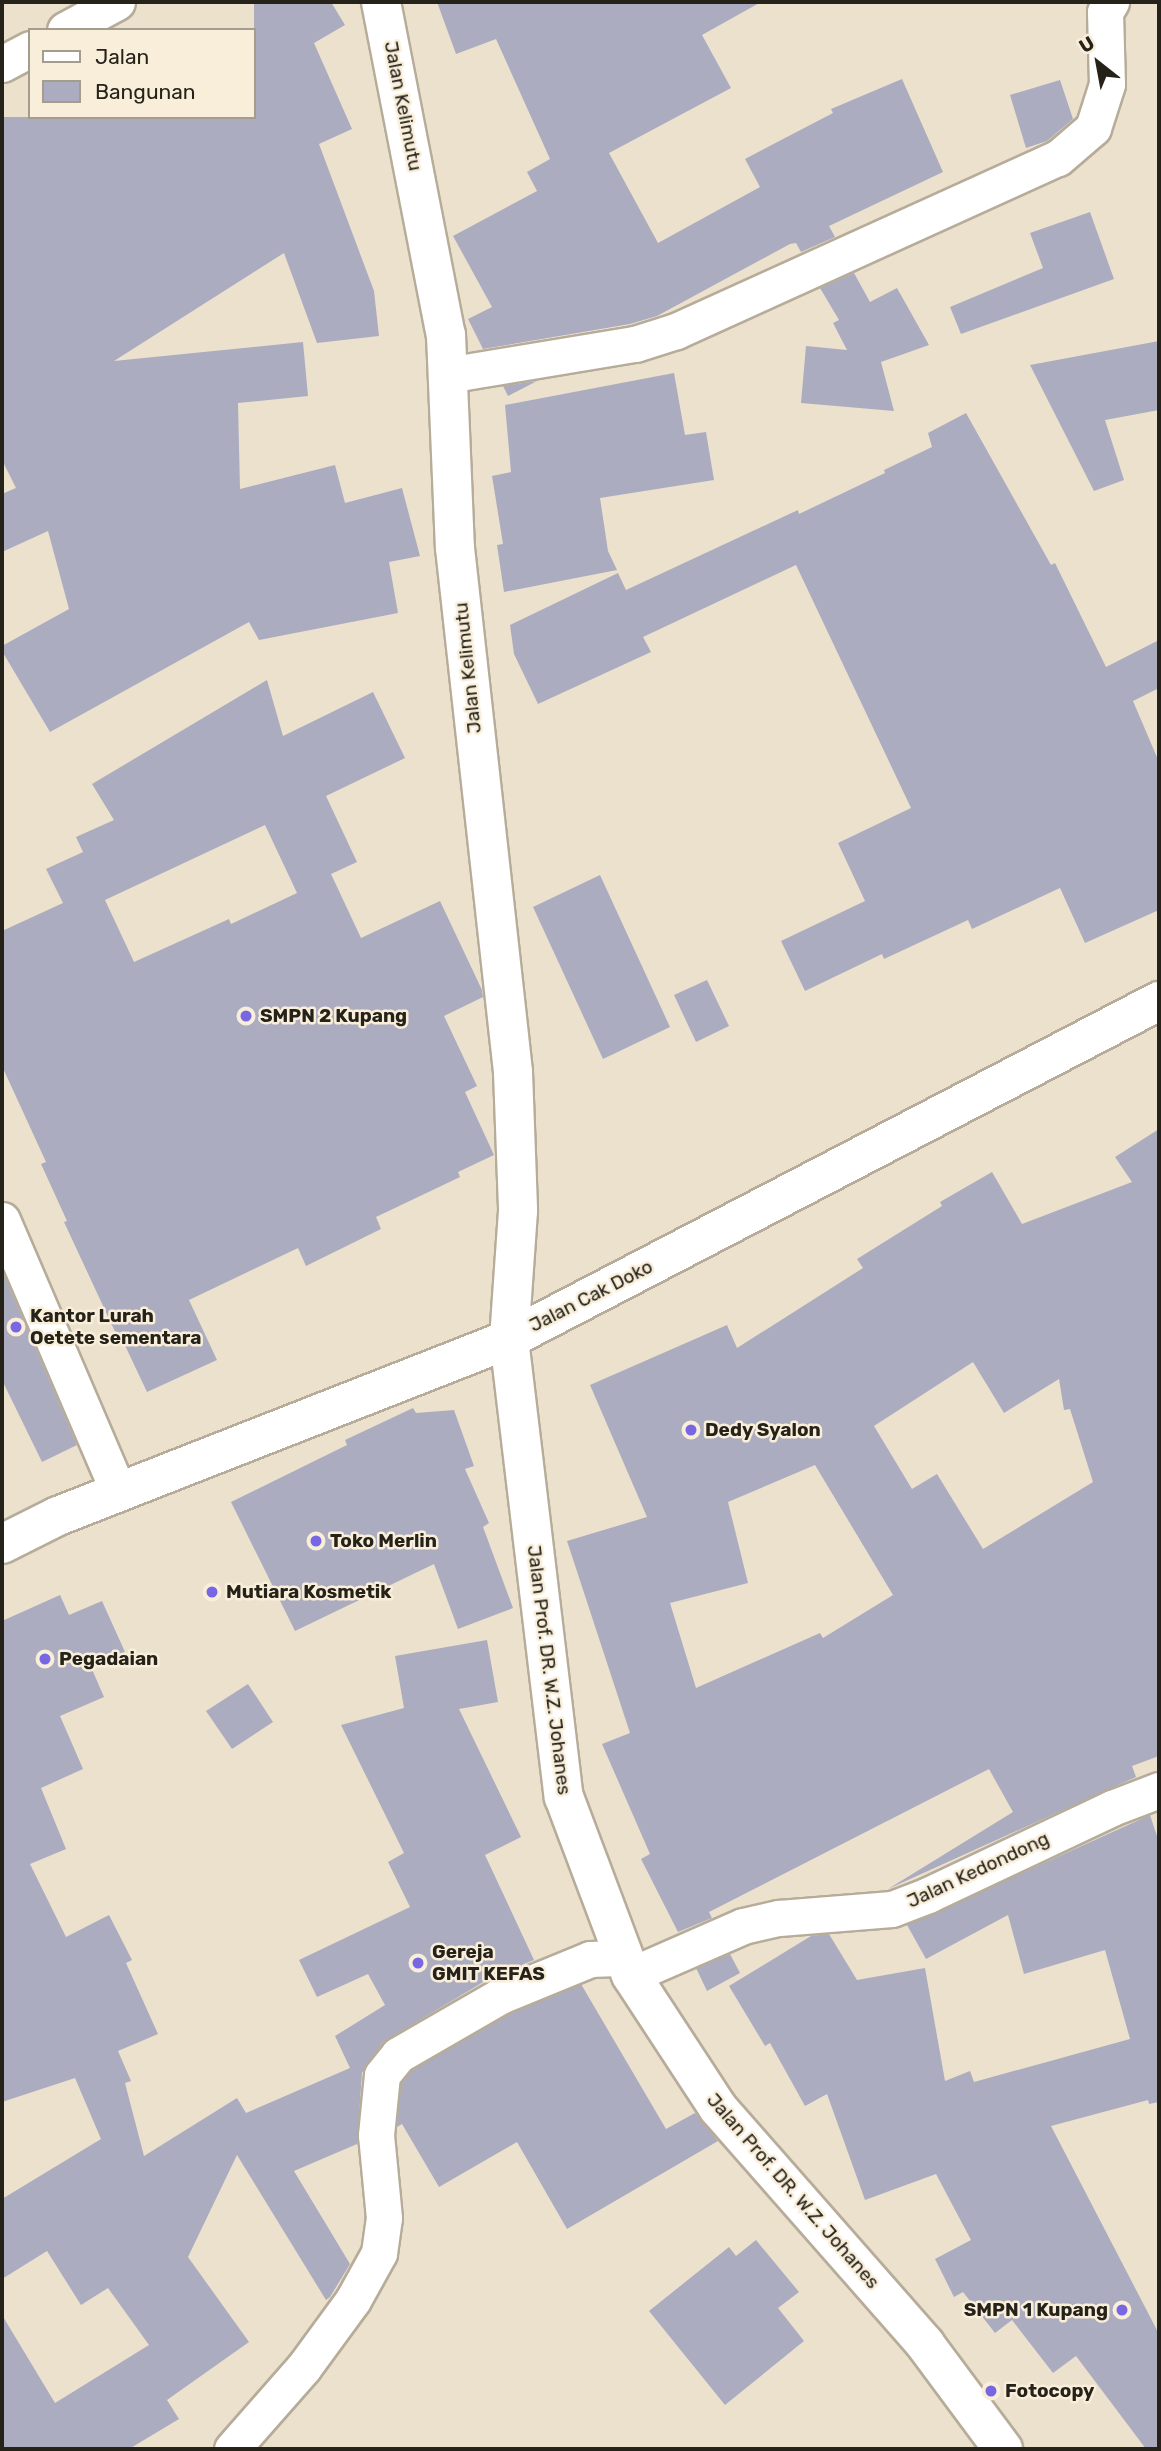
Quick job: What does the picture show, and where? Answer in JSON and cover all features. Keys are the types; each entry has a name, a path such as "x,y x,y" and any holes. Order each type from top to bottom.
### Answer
{"street":[{"path":"69,28 117,2"},
{"name":"Jalan Kelimutu","path":"381,2 446,335 455,548 513,1072 518,1211 509,1339"},
{"path":"447,375 635,344 676,331 1058,158 1093,128 1107,84 1105,12 1111,2"},
{"path":"2,64 28,50"},
{"name":"Jalan Cak Doko","path":"2,1544 58,1516 509,1339 1159,1001"},
{"path":"2,1220 119,1493"},
{"name":"Jalan Prof. DR. W.Z. Johanes","path":"509,1339 564,1797 628,1967 718,2108 925,2344 1003,2449"},
{"name":"Jalan Kedondong","path":"628,1967 743,1926 779,1918 892,1909 928,1895 1112,1808 1159,1790"},
{"path":"232,2449 304,2367 353,2300 379,2253 384,2218 376,2135 382,2075 398,2054 499,1996 590,1959 628,1967"}],"building":[{"path":"254,2 331,2 345,25 314,43 352,129 319,144 374,291 379,336 317,343 284,253 114,361 303,342 308,396 238,403 240,489 335,465 345,503 402,488 420,556 389,562 398,613 259,640 249,622 50,732 2,651 2,646 69,609 48,531 2,552 2,494 16,488 2,460 2,117 256,119"},
{"path":"437,2 761,2 702,35 731,88 609,153 658,243 760,187 745,159 833,113 831,109 902,79 943,172 829,226 835,237 801,252 796,243 790,244 657,316 630,324 483,349 468,319 492,307 453,236 537,191 527,172 550,159 496,39 456,54"},
{"path":"1060,80 1073,119 1047,141 1026,148 1010,95"},
{"path":"1090,212 1114,279 961,334 950,307 1043,268 1030,233"},
{"path":"854,273 870,302 897,288 929,345 881,362 894,411 801,403 806,346 847,350 833,323 839,320 820,288"},
{"path":"1159,341 1159,410 1105,420 1124,480 1094,491 1030,365"},
{"path":"674,373 685,435 706,432 714,480 600,498 608,551 617,570 504,592 497,545 503,544 492,476 511,472 505,405"},
{"path":"537,381 508,396 503,386"},
{"path":"966,413 1051,565 1055,563 1106,667 1159,640 1159,688 1133,701 1159,762 1159,910 1085,943 1060,888 972,929 968,920 884,959 882,954 805,991 781,941 865,901 838,843 911,808 796,565 643,637 651,652 538,704 514,654 510,625 618,573 626,590 798,510 799,514 932,447 928,433"},
{"name":"SMPN 2 Kupang","path":"267,680 283,736 373,692 405,758 326,796 357,862 331,874 361,938 440,901 483,997 444,1016 477,1086 465,1092 494,1155 458,1172 460,1177 376,1217 381,1229 306,1266 298,1248 189,1300 217,1360 147,1392 121,1337 118,1338 64,1222 67,1221 41,1164 46,1162 2,1066 2,931 63,903 46,869 83,852 76,837 114,820 92,784","holes":["265,825 297,893 231,924 229,919 134,962 105,900"]},
{"path":"600,875 670,1027 603,1059 533,907"},
{"path":"707,980 729,1026 696,1042 674,995"},
{"path":"1159,1129 1159,1756 1132,1766 1136,1777 888,1889 1013,1812 989,1769 709,1912 712,1918 678,1932 641,1859 650,1854 602,1744 630,1733 567,1541 647,1517 590,1385 727,1325 737,1348 863,1268 857,1259 942,1206 940,1202 992,1172 1022,1224 1132,1182 1115,1157","holes":["973,1362 1004,1413 1059,1379 1064,1410 1070,1409 1093,1482 983,1549 937,1474 912,1489 874,1426","815,1465 893,1595 823,1638 820,1633 696,1688 670,1603 748,1583 728,1502"]},
{"name":"Kantor Lurah Oetete sementara","path":"2,1270 77,1445 42,1462 2,1380"},
{"path":"413,1408 416,1413 454,1410 474,1466 465,1469 489,1523 483,1527 513,1608 458,1629 434,1564 295,1631 231,1502 347,1445 345,1440"},
{"path":"60,1595 69,1615 102,1601 125,1652 91,1667 104,1697 60,1716 83,1769 41,1788 66,1849 30,1864 66,1937 109,1915 132,1960 126,1963 158,2034 118,2051 131,2081 125,2083 144,2156 237,2098 246,2113 350,2068 335,2036 385,2005 368,1974 317,1997 299,1960 410,1907 388,1862 404,1853 341,1725 404,1708 395,1656 487,1640 498,1702 459,1709 521,1837 485,1855 534,1960 490,1978 383,2042 362,2073 357,2144 294,2171 350,2264 326,2300 237,2155 188,2257 249,2342 167,2400 179,2419 129,2449 2,2449 2,2315 55,2403 149,2345 108,2288 81,2305 47,2251 2,2279 2,2199 101,2139 75,2078 2,2102 2,1621"},
{"path":"248,1684 273,1722 232,1749 206,1711"},
{"path":"1150,1815 1159,1842 1159,2102 1149,2104 1148,2100 1051,2126 1159,2334 1159,2449 1146,2449 1076,2356 1053,2373 1012,2320 995,2333 963,2292 954,2297 935,2259 971,2240 936,2174 865,2200 827,2094 805,2106 770,2043 765,2046 729,1986 811,1936 829,1934 857,1980 925,1968 945,2081 970,2071 974,2082 1130,2039 1105,1950 1024,1974 1008,1915 926,1959 907,1925"},
{"path":"730,1954 740,1973 707,1991 696,1968"},
{"path":"581,1984 666,2129 695,2113 718,2141 567,2229 517,2142 439,2187 402,2124 397,2127 401,2083 411,2071 509,2014"},
{"path":"756,2240 799,2292 778,2308 804,2341 725,2405 649,2311 729,2247 736,2256"}],"place":[{"name":"SMPN 2 Kupang","path":"246,1016"},
{"name":"Kantor Lurah Oetete sementara","path":"16,1327"},
{"name":"Dedy Syalon","path":"691,1430"},
{"name":"Toko Merlin","path":"316,1541"},
{"name":"Mutiara Kosmetik","path":"212,1592"},
{"name":"Pegadaian","path":"45,1659"},
{"name":"Gereja GMIT KEFAS","path":"418,1963"},
{"name":"SMPN 1 Kupang","path":"1122,2310"},
{"name":"Fotocopy","path":"991,2391"}]}
